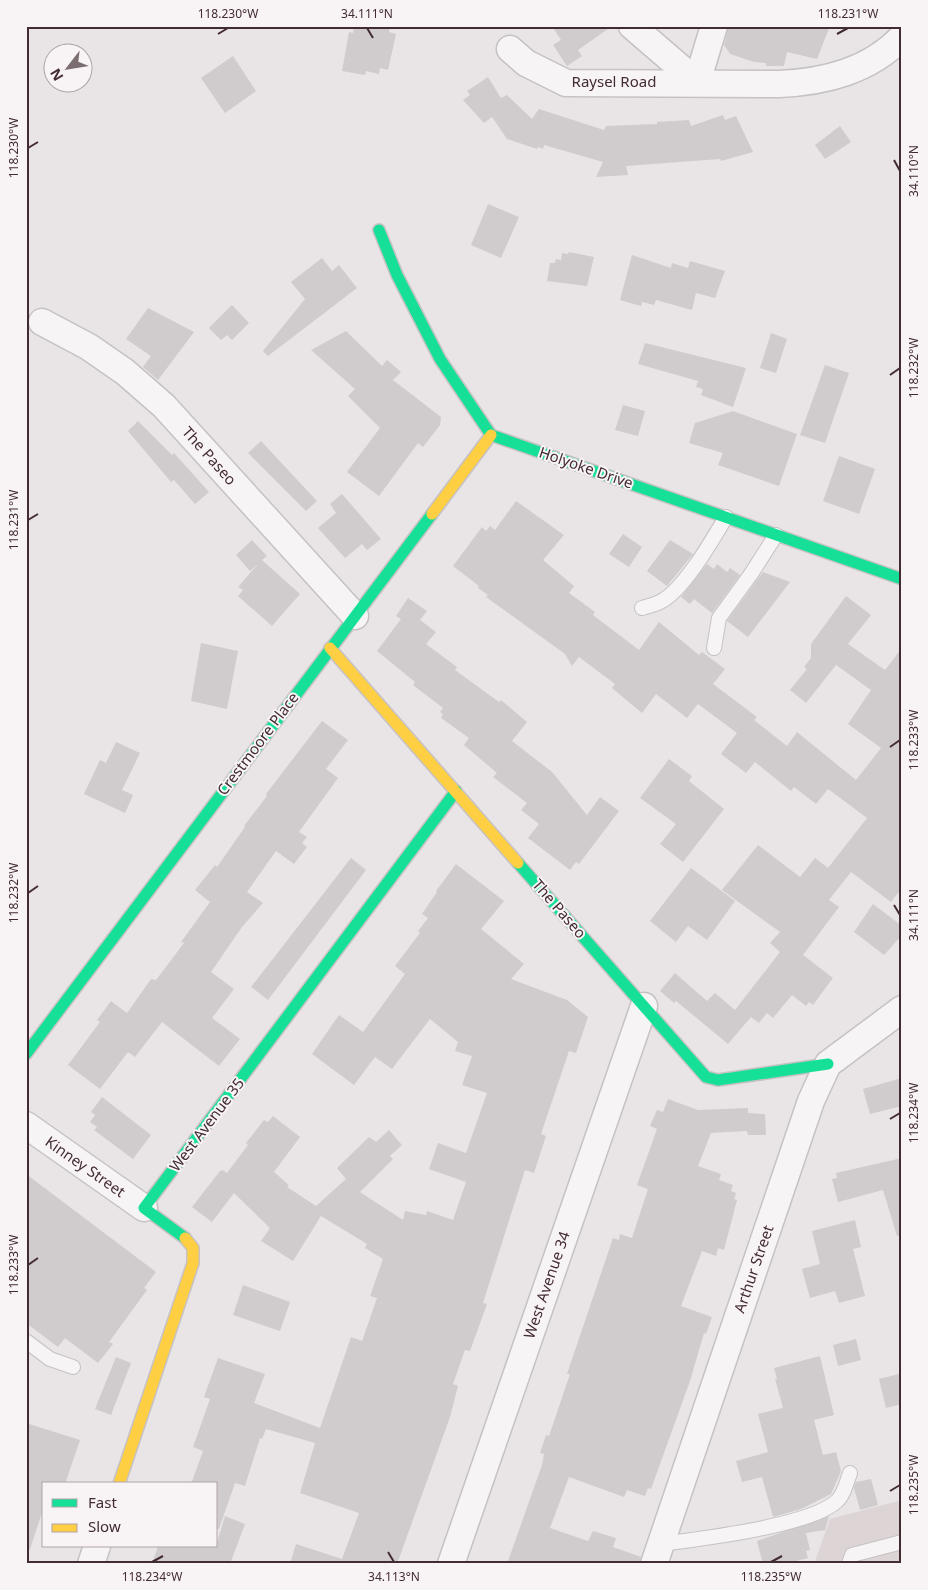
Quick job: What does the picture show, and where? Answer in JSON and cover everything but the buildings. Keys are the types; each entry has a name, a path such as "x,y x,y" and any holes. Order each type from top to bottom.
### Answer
{"street":[{"path":"632,26 697,82 714,26"},
{"name":"Raysel Road","path":"510,49 526,63 566,82 779,84 811,82 843,74 872,60 902,37"},
{"path":"380,230 396,275 440,359 491,435"},
{"name":"The Paseo","path":"42,322 89,347 125,372 164,406 355,616"},
{"name":"Holyoke Drive","path":"491,435 902,579"},
{"name":"Crestmoore Place","path":"26,1054 491,435"},
{"name":"The Paseo","path":"330,648 706,1077 718,1080 828,1064"},
{"name":"West Avenue 35","path":"144,1208 456,791"},
{"name":"West Avenue 34","path":"451,1564 644,1006"},
{"name":"Arthur Street","path":"657,1554 811,1101 828,1064 902,1009"},
{"name":"Kinney Street","path":"26,1125 144,1208"},
{"path":"119,1482 194,1263 193,1248 183,1236 144,1208"},
{"path":"91,1564 96,1548"}],"lane":[{"path":"642,608 661,602 675,590 708,548 726,517"},
{"path":"714,648 719,618 776,535"},
{"path":"26,1341 50,1359 73,1366"},
{"path":"657,1554 736,1532 813,1515 838,1500 850,1473"},
{"path":"849,1564 852,1555 902,1542"}],"shaded area":[{"path":"902,1500 902,1564 814,1564 830,1519"}],"traffic: fast":[{"path":"379,230 397,275 440,359 491,435 902,579"},
{"path":"26,1054 432,514"},
{"path":"185,1238 144,1208 456,791"},
{"path":"518,863 706,1077 718,1080 828,1064"}],"traffic: slow":[{"path":"432,514 491,435"},
{"path":"330,648 518,863"},
{"path":"120,1482 193,1263 193,1248 185,1238"}]}
